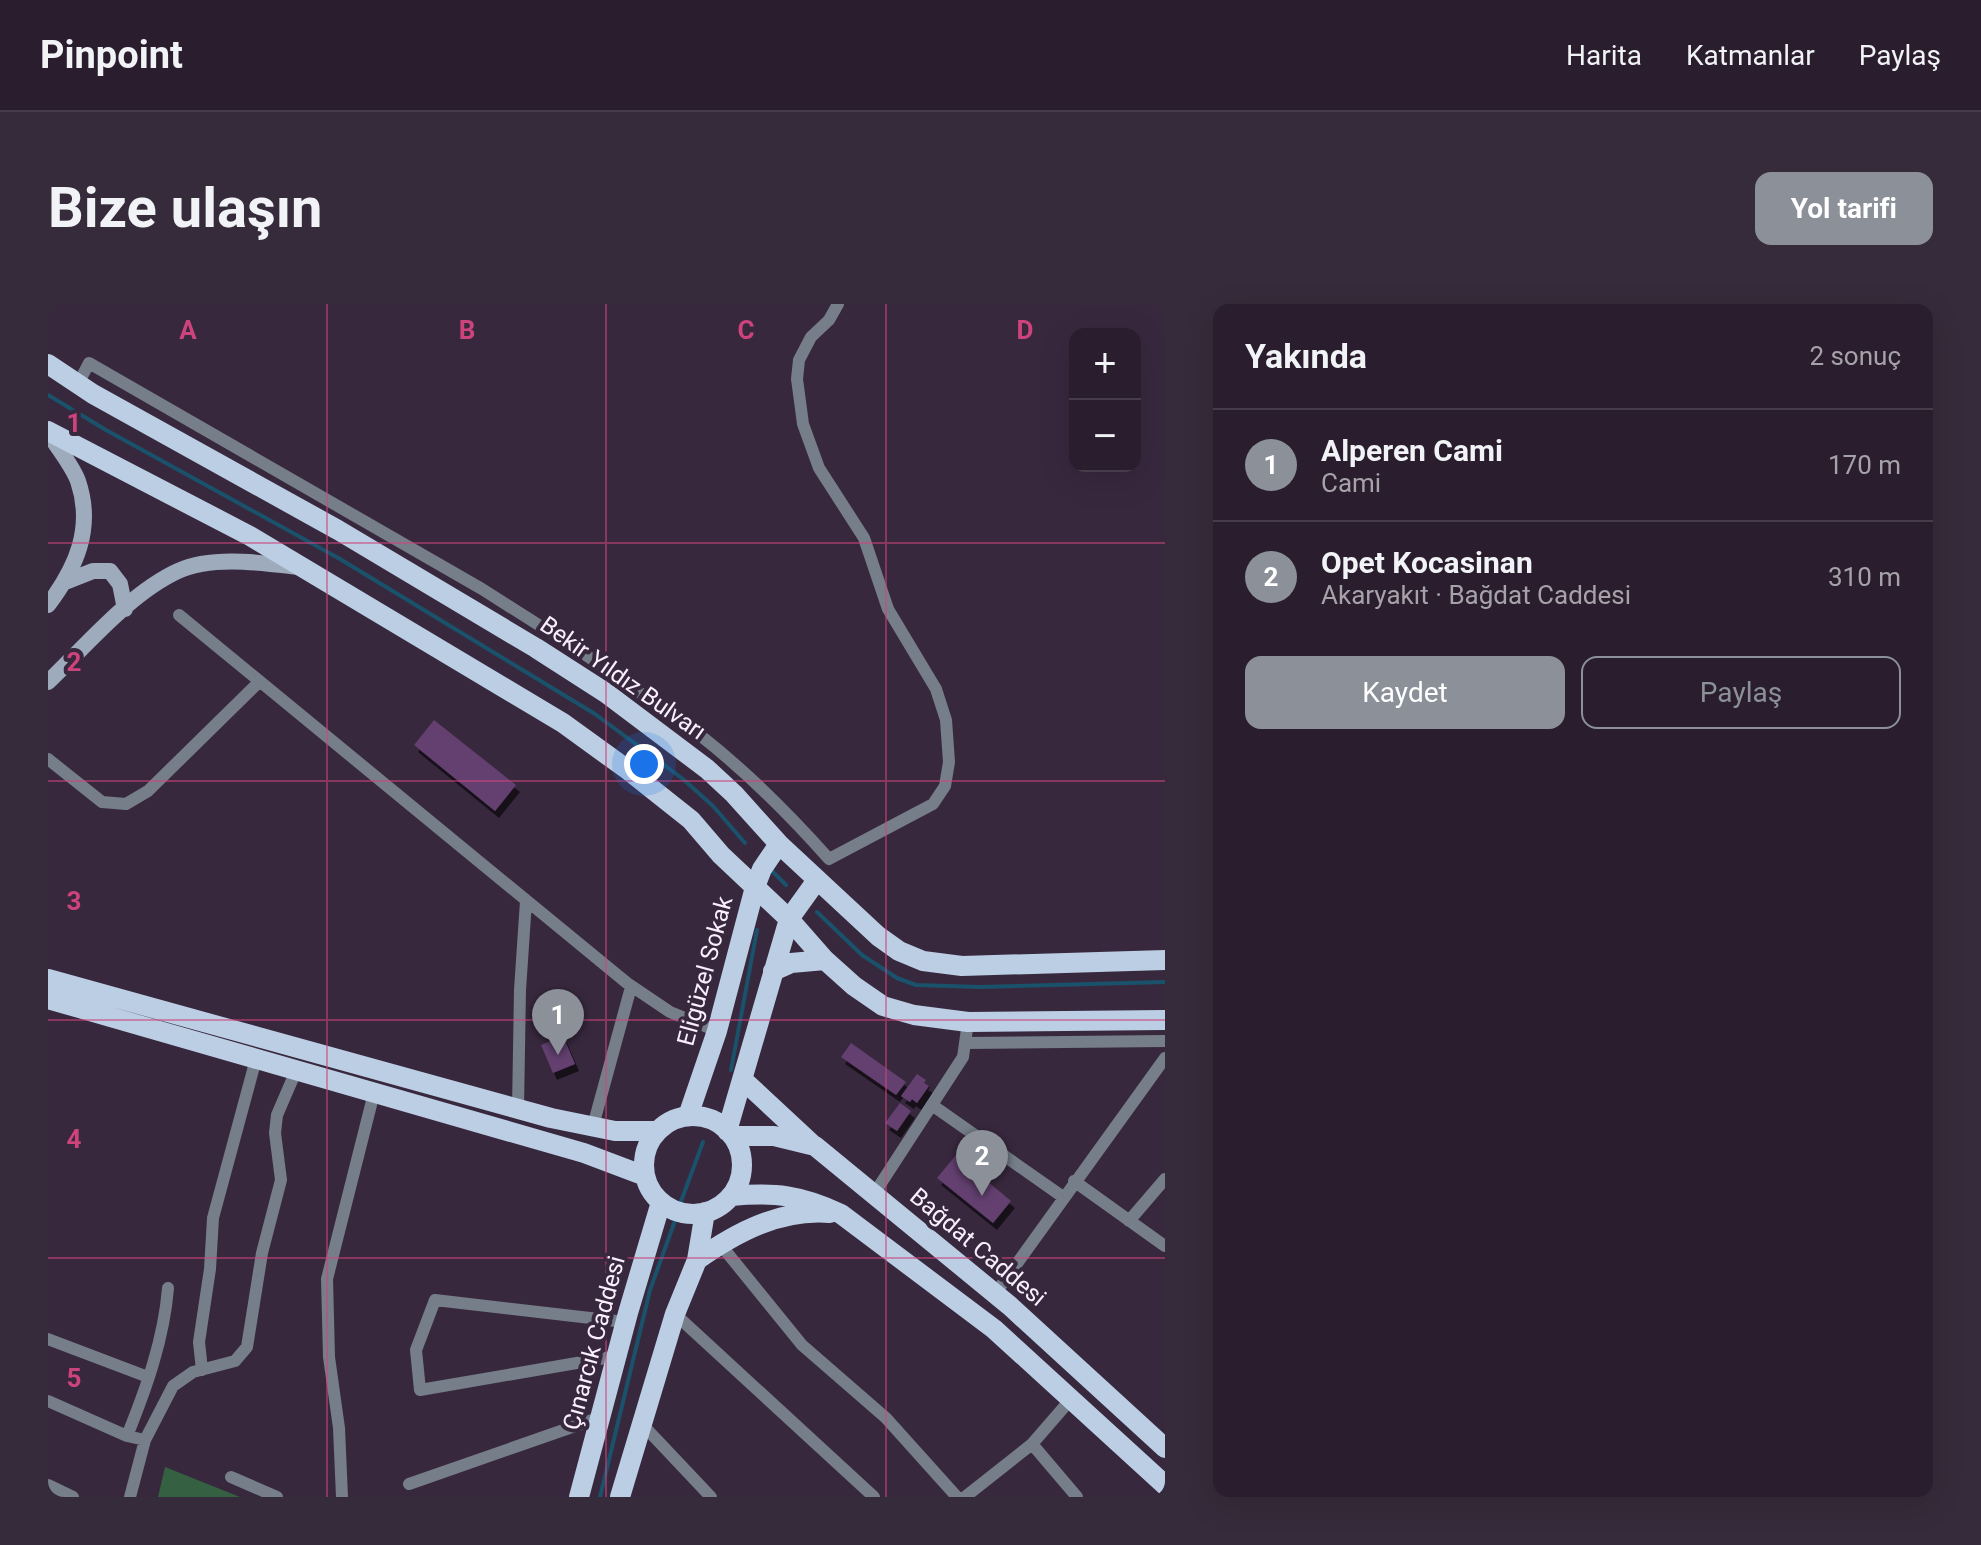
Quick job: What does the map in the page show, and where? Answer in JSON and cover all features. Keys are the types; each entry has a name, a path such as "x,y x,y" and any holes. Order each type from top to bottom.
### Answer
{"main road":[{"name":"Bekir Yıldız Bulvarı","path":"48,364 78,384 338,530 571,670 640,716 734,794 779,844 888,944 910,957 935,964 962,966 1165,960"},
{"path":"48,432 250,536 563,723 691,820 721,855 789,919 825,960 883,1006 914,1015 968,1022 1165,1020"},
{"name":"Eligüzel Sokak","path":"688,1116 717,1031 755,887 762,869 779,844"},
{"path":"730,1134 742,1079 789,919 817,880"},
{"path":"773,971 791,963 825,960"},
{"path":"48,979 518,1109 615,1131 658,1131"},
{"path":"48,999 584,1153 645,1176"},
{"path":"742,1079 815,1146"},
{"path":"688,1116 721,1124 740,1151 742,1168 739,1183 731,1196 719,1206 690,1214 674,1210 661,1202 645,1176 644,1160 649,1144 658,1131 672,1121 688,1116"},
{"name":"Bağdat Caddesi","path":"730,1134 774,1136 815,1146 995,1294 1165,1448"},
{"path":"731,1196 785,1194 813,1201 841,1214 994,1329 1165,1485"},
{"name":"Çınarcık Caddesi","path":"579,1497 625,1322 661,1202"},
{"path":"697,1260 746,1229 780,1217 809,1211 841,1214"},
{"path":"620,1497 675,1314 697,1260 705,1212"}],"street":[{"path":"817,880 829,859 933,804 945,786 949,762 946,720 936,689 888,609 864,538 819,468 803,424 797,379 799,360 811,337 829,320 838,304"},
{"path":"78,384 89,363 429,557 534,621 719,750 780,805 829,859"},
{"path":"48,432 77,479 85,516 82,544 65,582 48,605"},
{"path":"48,682 138,597 179,570 224,561 303,568"},
{"path":"65,582 93,571 110,571 120,584 125,609"},
{"path":"179,615 631,987 670,1012 717,1031"},
{"path":"48,760 102,802 126,804 148,791 258,683"},
{"path":"518,1109 520,990 526,901"},
{"path":"593,1126 631,987"},
{"path":"874,1194 963,1057 968,1022"},
{"path":"966,1043 1165,1041"},
{"path":"995,1294 1165,1058"},
{"path":"202,1370 199,1342 213,1218 256,1059"},
{"path":"130,1497 145,1440 173,1386 185,1376 235,1361 247,1347 262,1253 281,1180 275,1133 277,1115 296,1071"},
{"path":"342,1497 339,1428 329,1357 327,1279 374,1093"},
{"path":"932,1105 1063,1197"},
{"path":"1129,1221 1165,1179"},
{"path":"1074,1181 1165,1246"},
{"path":"720,1244 802,1345 886,1418 957,1497"},
{"path":"127,1436 163,1329 168,1288"},
{"path":"617,1356 420,1390 416,1350 435,1300 625,1322"},
{"path":"675,1314 874,1497"},
{"path":"48,1339 148,1377"},
{"path":"965,1497 1032,1444 1071,1399"},
{"path":"48,1401 127,1436 145,1440"},
{"path":"409,1484 601,1417"},
{"path":"642,1424 711,1497"},
{"path":"1032,1444 1077,1497"},
{"path":"231,1477 277,1497"},
{"path":"48,1485 73,1497"}],"green space":[{"path":"165,1467 240,1497 158,1497"}],"building":[{"path":"434,720 516,785 495,811 414,745"},
{"path":"563,1036 575,1064 553,1073 541,1045"},
{"path":"851,1043 906,1082 896,1095 841,1057"},
{"path":"917,1074 929,1086 917,1103 901,1096"},
{"path":"900,1103 911,1111 897,1131 885,1123"},
{"path":"956,1155 1011,1201 993,1223 937,1178"}],"waterway":[{"path":"48,395 340,559 595,714 683,779 713,806 745,843"},
{"path":"771,870 786,885"},
{"path":"817,912 862,955 897,978 916,985 980,987 1165,982"},
{"path":"731,1070 757,930"},
{"path":"680,1204 703,1142"},
{"path":"600,1497 650,1290 676,1218"}],"place":[{"name":"Alperen Cami","path":"558,1055"},
{"name":"Opet Kocasinan","path":"982,1196"}]}
